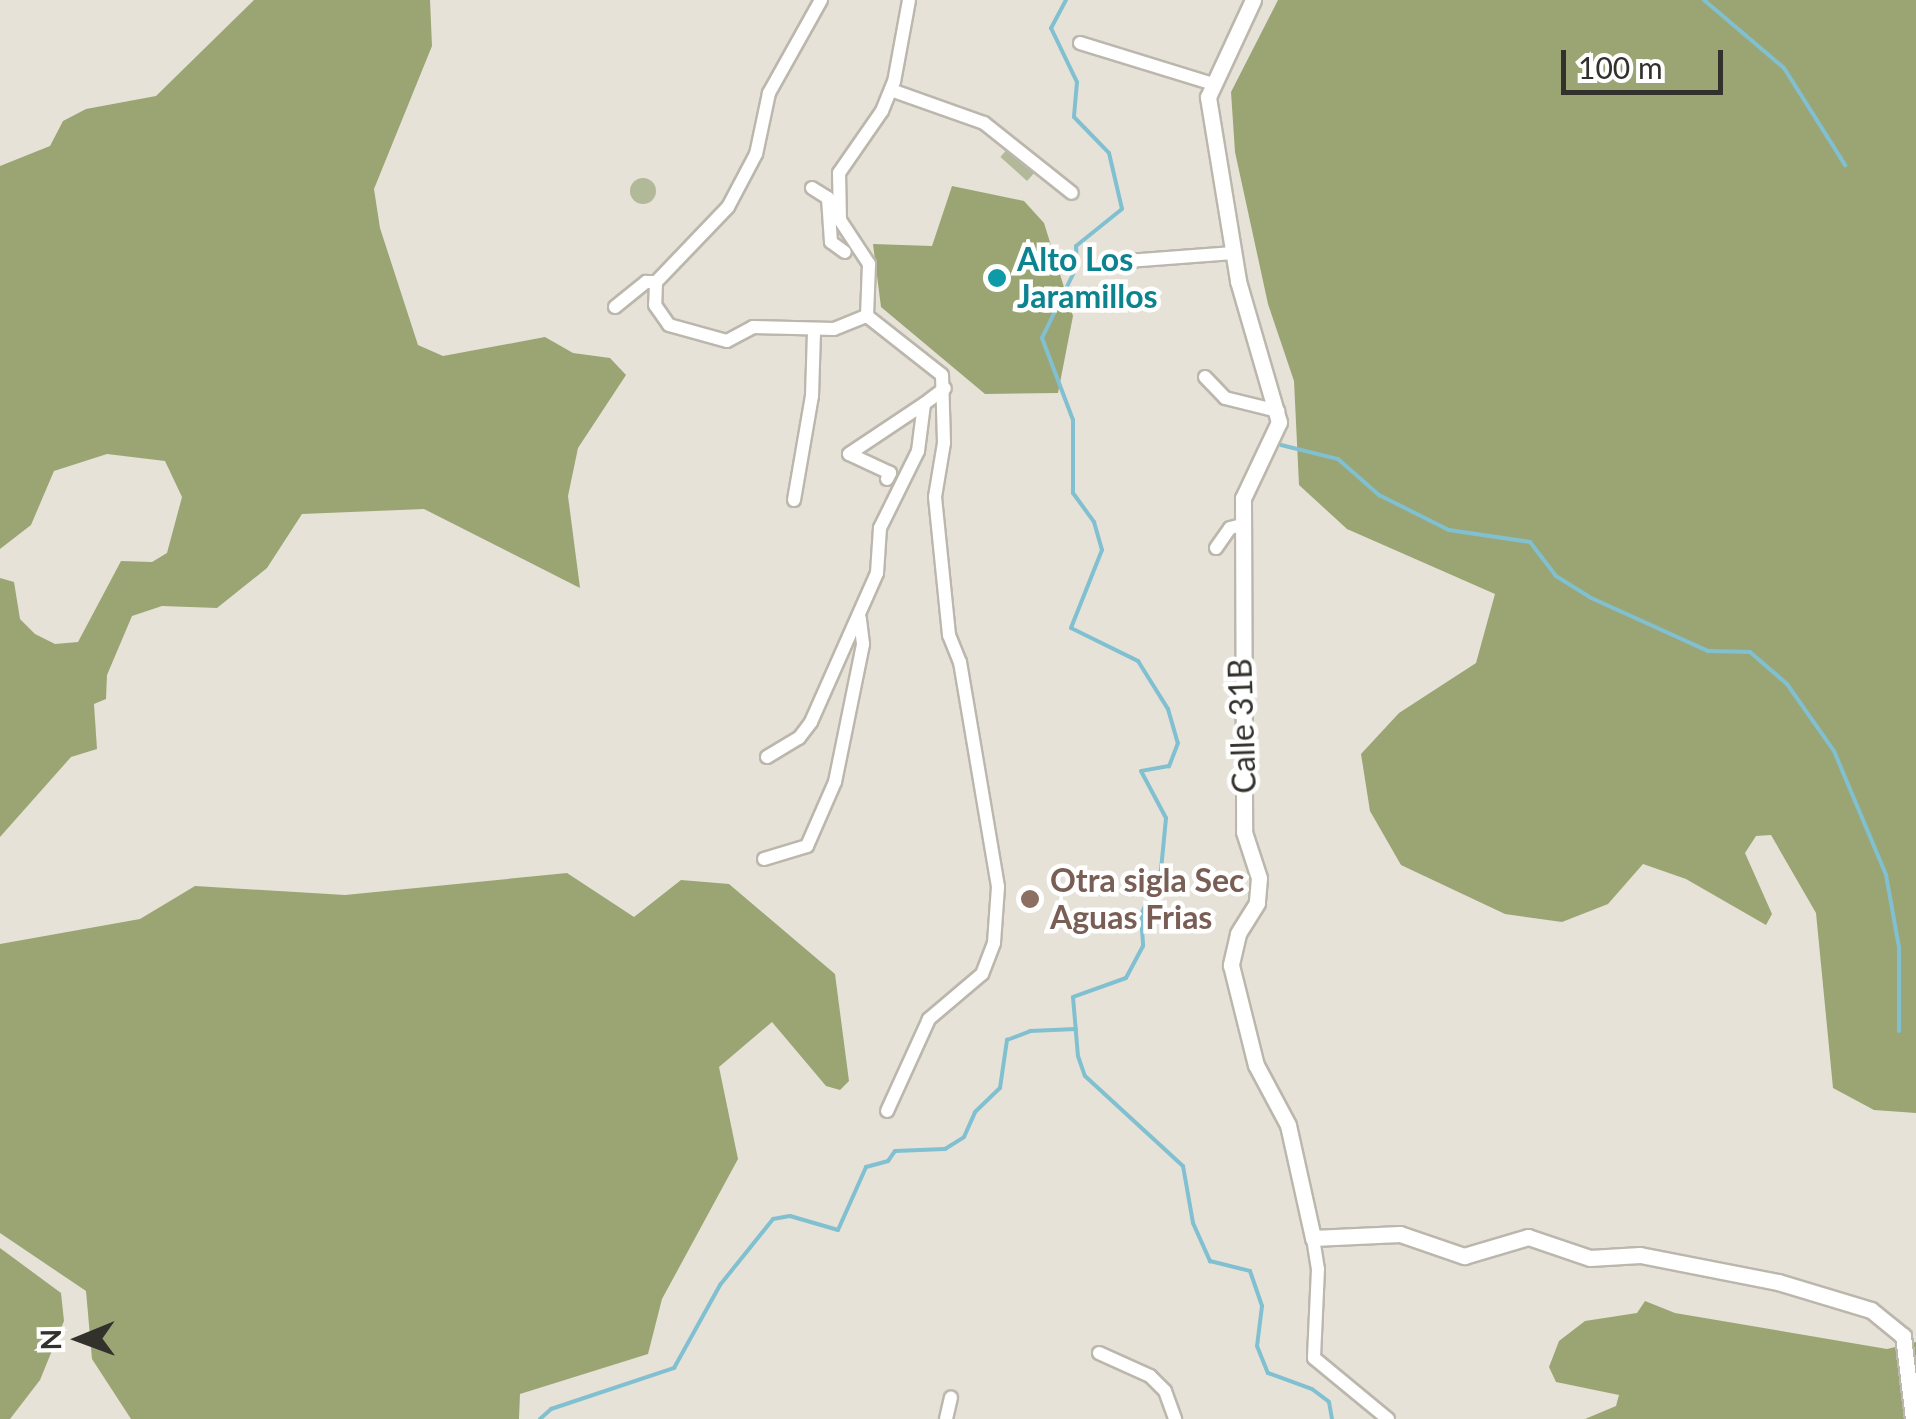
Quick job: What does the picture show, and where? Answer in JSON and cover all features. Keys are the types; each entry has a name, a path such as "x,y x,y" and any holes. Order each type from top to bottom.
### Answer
{"street":[{"path":"821,0 769,94 756,154 728,207 656,282 655,305 674,327 727,341 753,328 814,331 867,316 932,360 945,388 935,497 949,635 960,662 998,888 996,932 982,974 929,1019 887,1111"},
{"path":"867,316 869,264 845,234 837,187 843,162 870,132 891,90 908,0"},
{"path":"1204,377 1225,398 1278,411 1234,254 1210,120 1213,84 1253,0"},
{"path":"1080,43 1213,84"},
{"path":"891,90 984,123 1072,193"},
{"path":"812,188 828,198 831,242 846,252"},
{"path":"1127,261 1234,254"},
{"path":"615,307 646,282 656,282"},
{"path":"794,500 812,396 814,331"},
{"path":"887,479 890,473 848,454 945,388"},
{"path":"767,757 811,722 860,618 877,573 880,528 918,451 924,404"},
{"name":"Calle 31B","path":"1278,411 1270,443 1245,484 1244,832 1259,878 1257,903 1238,934 1231,965 1256,1065 1288,1124 1313,1238 1318,1269 1314,1358 1388,1419"},
{"path":"1216,548 1230,528 1242,525"},
{"path":"764,859 807,846 835,782 863,644 860,618"},
{"path":"1313,1238 1400,1234 1464,1256 1528,1237 1590,1258 1640,1255 1778,1282 1871,1310 1904,1336 1913,1419"},
{"path":"1099,1353 1150,1376 1165,1390 1175,1419"},
{"path":"946,1419 951,1398"}],"green space":[{"path":"254,0 430,0 432,46 374,189 380,228 418,345 443,356 545,337 573,353 610,358 626,375 578,448 568,496 580,588 424,509 302,514 267,568 217,608 162,606 132,616 107,675 106,699 94,704 97,749 71,757 0,837 0,578 14,582 20,619 35,634 55,644 78,642 121,561 152,562 167,553 182,497 165,461 107,454 54,471 31,525 0,549 0,166 50,146 63,121 86,109 156,96"},
{"path":"1278,0 1916,0 1916,1113 1874,1110 1833,1088 1816,913 1771,835 1756,836 1745,853 1772,914 1766,925 1686,879 1643,864 1608,904 1562,922 1505,914 1401,865 1370,811 1361,754 1399,713 1476,663 1495,594 1347,529 1299,485 1294,381 1268,304 1235,152 1231,92"},
{"path":"1011,145 1038,169 1027,181 1000,157"},
{"path":"643,178 652,182 656,191 652,200 643,204 634,200 630,191 634,182"},
{"path":"952,186 1024,201 1044,223 1073,316 1058,393 985,394 881,307 873,244 932,246"},
{"path":"567,873 634,917 681,880 729,884 835,974 849,1081 840,1090 826,1086 772,1022 719,1067 738,1159 662,1299 648,1354 520,1394 519,1419 131,1419 92,1359 86,1291 0,1233 0,944 140,919 195,886 345,895"},
{"path":"0,1248 61,1293 64,1321 40,1380 10,1419 0,1419"},
{"path":"1645,1301 1675,1313 1887,1349 1916,1342 1916,1419 1585,1419 1616,1406 1619,1395 1556,1382 1549,1367 1559,1341 1585,1321 1637,1313"}],"waterway":[{"path":"1066,0 1051,28 1077,82 1074,117 1109,153 1122,209 1076,246 1077,266 1042,338 1073,420 1073,493 1094,522 1102,550 1071,628 1138,661 1168,709 1178,743 1169,766 1141,771 1166,818 1161,870 1141,915 1143,946 1126,978 1073,997 1078,1056 1085,1076 1183,1166 1193,1223 1210,1261 1250,1271 1262,1306 1257,1346 1268,1373 1312,1389 1329,1402 1332,1419"},
{"path":"1704,0 1784,68 1845,165"},
{"path":"1281,445 1338,459 1379,495 1449,530 1530,542 1556,576 1589,597 1708,651 1750,652 1787,684 1834,751 1886,875 1899,947 1899,1031"},
{"path":"540,1419 551,1409 674,1368 720,1285 773,1219 790,1216 838,1230 866,1167 888,1161 895,1151 945,1149 964,1137 975,1112 1000,1088 1007,1040 1030,1031 1076,1029"}],"place":[{"name":"Alto Los Jaramillos","path":"997,278"},
{"name":"Otra sigla Sec Aguas Frias","path":"1030,899"}]}
